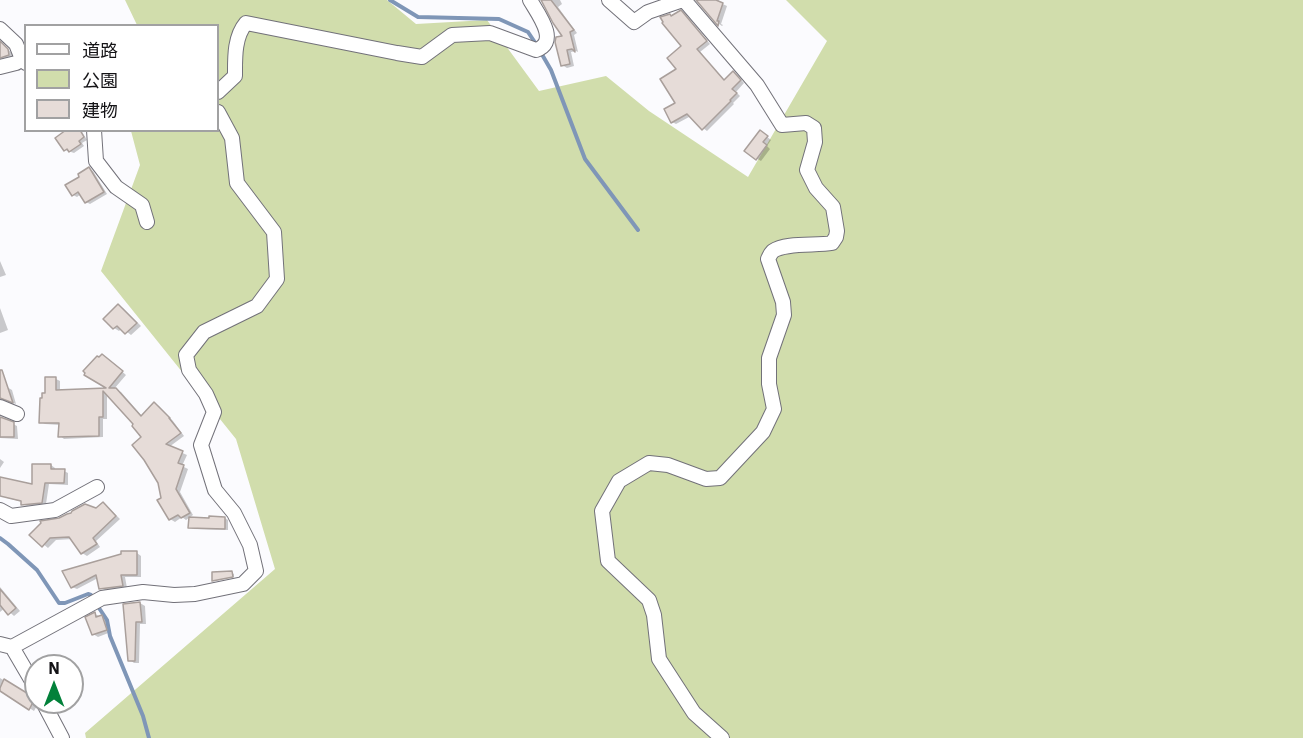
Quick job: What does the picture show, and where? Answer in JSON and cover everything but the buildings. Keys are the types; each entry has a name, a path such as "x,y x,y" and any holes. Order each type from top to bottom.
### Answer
{"street":[{"path":"219,91 235,76 235,52 240,30 246,23 422,57 452,35 490,33 536,50 543,48 547,42 548,33 530,0"},
{"path":"609,0 634,22 648,12 684,0 757,86 782,125 806,123 814,128 815,141 807,170 816,188 833,207 837,231 832,243 794,245 774,250 768,259 783,302 784,315 769,358 769,384 774,409 763,432 720,478 706,479 669,465 649,463 619,481 602,511 608,561 649,600 654,615 659,659 694,713 722,738"},
{"path":"0,29 16,44 24,61 0,67"},
{"path":"24,671 6,645 102,598 143,592 174,595 195,594 243,584 256,571 250,545 234,513 215,490 201,445 214,412 206,394 189,370 186,356 204,332 257,306 277,279 274,232 237,183 232,138 219,114"},
{"path":"94,132 96,161 116,187 142,205 147,222"},
{"path":"0,407 17,414"},
{"path":"0,510 11,516 55,510 97,487"},
{"path":"50,714 62,738"}],"green space":[{"path":"125,0 387,0 416,24 487,20 539,91 606,76 649,111 748,177 827,41 786,0 1303,0 1303,738 86,738 85,733 275,569 236,439 101,271 140,165 131,132 219,132 219,24 137,24"}],"waterway":[{"path":"390,0 418,17 499,19 528,32 536,44"},
{"path":"540,51 551,70 585,159 638,230"},
{"path":"0,538 37,570 59,603 88,594 93,599"},
{"path":"97,605 107,620 110,636 143,716 149,738"}]}
